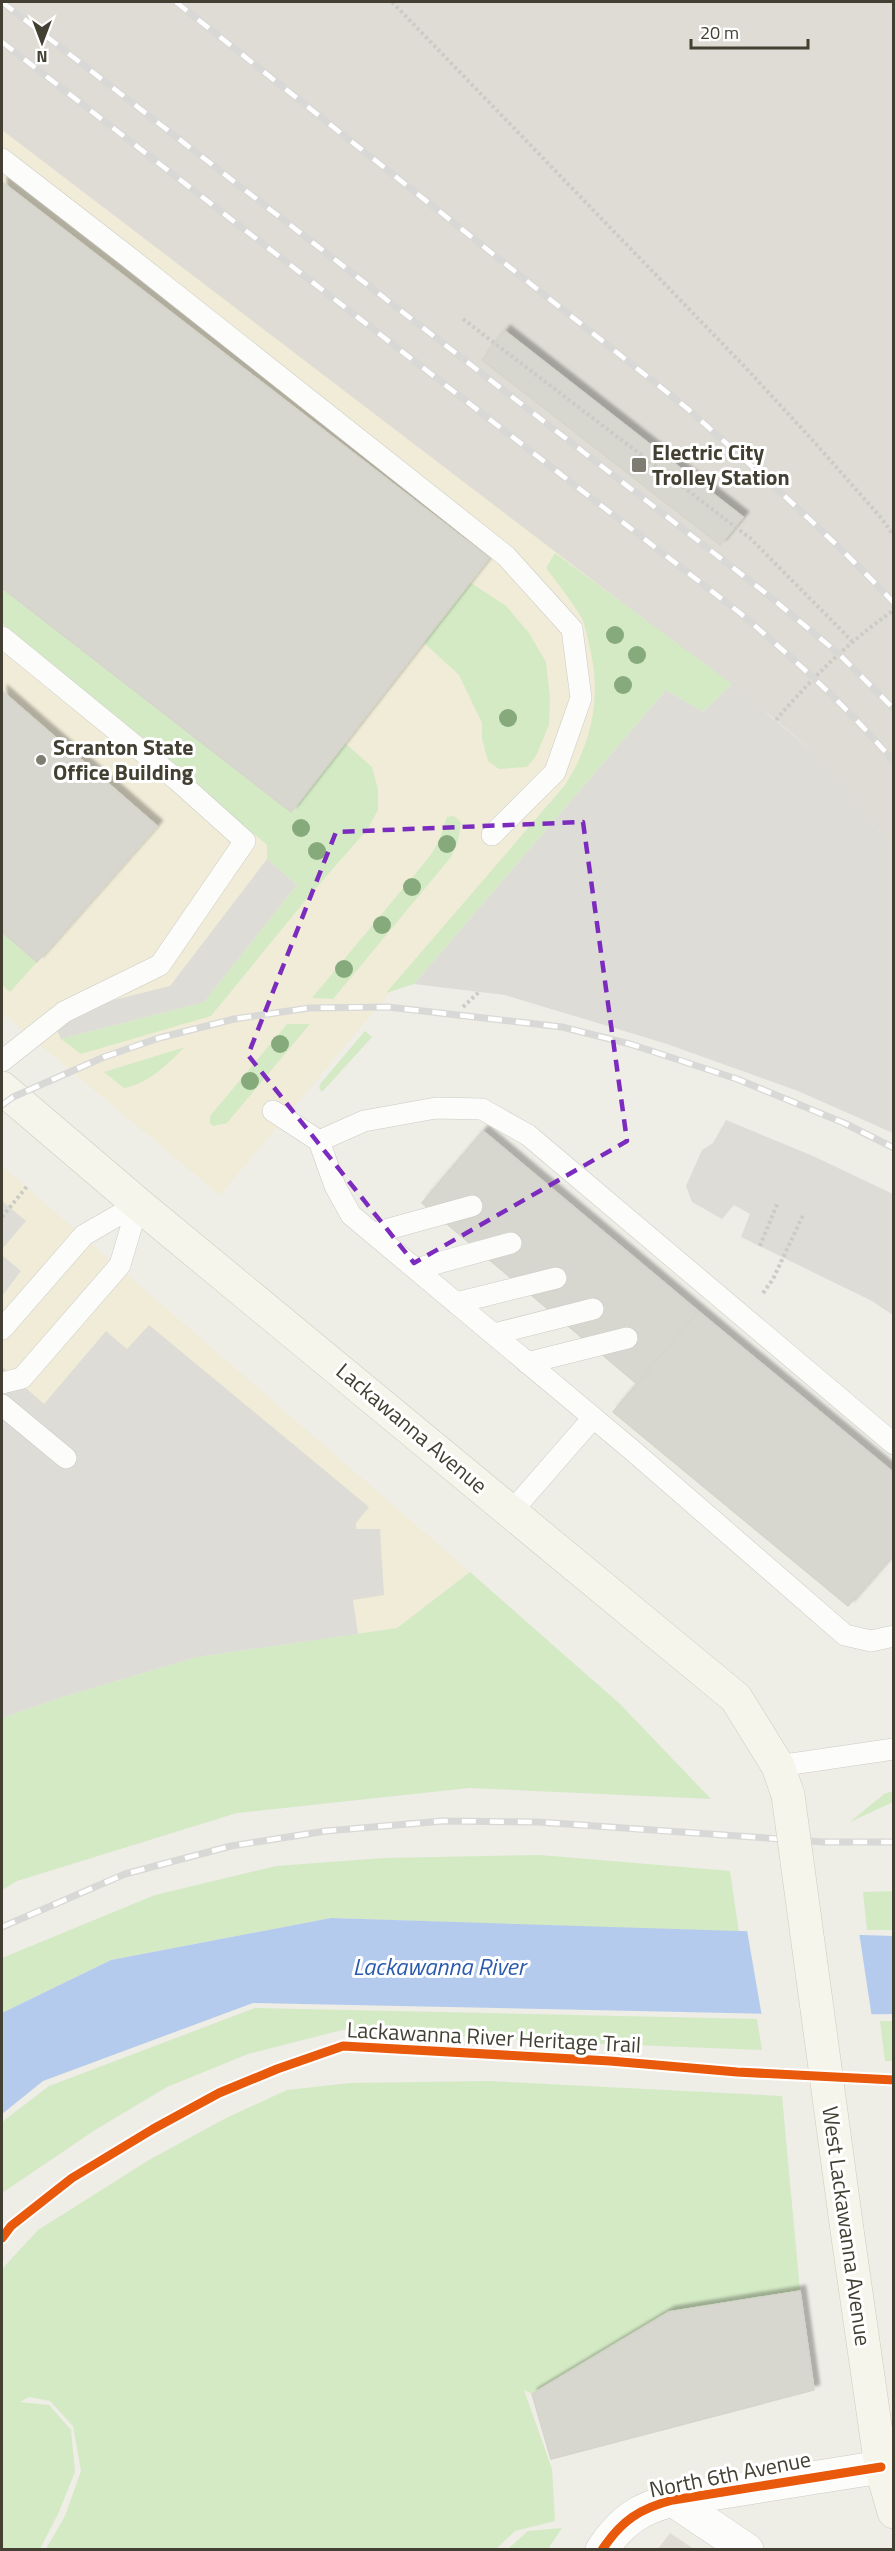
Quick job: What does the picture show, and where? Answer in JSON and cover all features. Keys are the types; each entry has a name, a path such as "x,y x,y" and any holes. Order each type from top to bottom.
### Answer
{"main road":[{"name":"Lackawanna Avenue","path":"2,1088 138,1204 736,1698 783,1781"},
{"name":"West Lackawanna Avenue","path":"783,1781 848,2230 885,2428 881,2467 894,2512"}],"street":[{"name":"North 6th Avenue","path":"602,2550 614,2532 648,2506 672,2500 881,2467"},
{"path":"672,2500 747,2550"}],"lane":[{"path":"2,159 506,556 572,629 581,698 555,772 492,835"},
{"path":"2,637 176,779 245,841 160,965 64,1012 2,1061"},
{"path":"319,1141 364,1121 436,1108 482,1109 528,1135 894,1444"},
{"path":"273,1110 319,1141 335,1186 351,1215 593,1418 844,1635 871,1641 894,1636"},
{"path":"2,1329 84,1235 138,1204"},
{"path":"2,1383 22,1378 120,1265 138,1204"},
{"path":"374,1233 472,1206"},
{"path":"416,1269 511,1243"},
{"path":"456,1303 556,1278"},
{"path":"494,1335 593,1309"},
{"path":"527,1363 627,1338"},
{"path":"2,1406 66,1458"},
{"path":"512,1511 593,1418"},
{"path":"783,1781 894,1749"}],"path":[{"path":"392,2 745,367 882,519 894,536"},
{"path":"464,319 750,538 852,640"},
{"path":"776,720 814,676 852,640 894,610"},
{"path":"464,1007 480,991"},
{"path":"2,1217 28,1185"},
{"path":"760,1246 778,1202"},
{"path":"763,1293 773,1280 804,1214"}],"highlighted area":[{"path":"583,822 627,1141 414,1263 248,1055 336,832"}],"shaded area":[{"path":"2,2 893,2 893,849 812,751 776,720 2,130"},
{"path":"2,130 681,646 220,1195 2,1013"},
{"path":"732,684 812,751 893,849 893,1133 798,1091 667,1044 505,995 414,984 666,690 703,712"},
{"path":"267,859 297,885 204,1002 61,1039 50,1016 170,986"},
{"path":"726,1120 813,1156 893,1194 893,1315 872,1301 741,1237 750,1214 734,1205 722,1219 692,1202 686,1186 702,1150 713,1143"},
{"path":"2,1166 470,1572 397,1628 197,1657 59,1698 2,1718"},
{"path":"2,1201 26,1221 2,1249"},
{"path":"2,1255 21,1271 2,1296"},
{"path":"149,1325 369,1507 356,1523 356,1529 380,1529 384,1595 353,1600 358,1634 197,1657 59,1698 2,1718 2,1367 44,1404 106,1331 127,1349"},
{"path":"670,2533 694,2549 658,2549"}],"green space":[{"path":"555,553 732,684 703,712 666,690 414,984 386,993 565,785 582,752 595,699 593,663 581,617 546,568"},
{"path":"470,582 506,606 529,633 546,662 550,698 549,725 536,756 527,767 499,769 488,761 482,739 482,723 459,675 423,642"},
{"path":"2,588 291,812 345,743 372,767 378,789 378,810 367,830 309,896 211,1016 81,1054 61,1039 204,1002 297,885 267,859 267,845 2,623"},
{"path":"454,816 461,822 458,841 451,857 333,999 312,998 430,856 439,841 447,817"},
{"path":"2,932 37,962 10,992 2,985"},
{"path":"287,1024 310,1024 227,1123 213,1126 210,1123 210,1116"},
{"path":"365,1031 372,1037 322,1092 319,1088 321,1083"},
{"path":"185,1047 150,1078 133,1086 124,1088 104,1072"},
{"path":"470,1572 620,1704 711,1799 469,1788 237,1813 17,1881 2,1890 2,1718 59,1698 197,1657 397,1628"},
{"path":"893,1791 893,1802 850,1822 884,1794"},
{"path":"540,1855 730,1871 739,1933 331,1918 111,1960 2,2013 2,1958 155,1895 276,1866 384,1858"},
{"path":"893,1891 893,1930 867,1930 863,1892"},
{"path":"255,2008 757,2019 762,2050 342,2030 248,2054 167,2087 95,2130 2,2193 2,2122 49,2086"},
{"path":"880,2021 893,2021 893,2061 885,2061"},
{"path":"488,2081 782,2096 800,2291 669,2312 532,2394 524,2390 552,2469 555,2521 515,2531 496,2549 46,2549 65,2516 81,2471 73,2426 50,2401 29,2397 20,2402 49,2405 71,2430 75,2472 58,2514 40,2549 2,2549 2,2269 38,2230 149,2160 226,2118 287,2090 350,2083"},
{"path":"562,2528 548,2549 508,2549 528,2531"}],"water":[{"name":"Lackawanna River","path":"331,1918 893,1936 893,2014 827,2015 253,2003 43,2081 2,2114 2,2013 111,1960"}],"pier":[{"path":"747,1930 859,1932 872,2018 762,2017"}],"building":[{"path":"2,182 489,558 291,812 2,588"},
{"path":"505,331 743,517 720,545 482,360"},
{"name":"Scranton State Office Building","path":"2,691 157,826 37,962 2,932"},
{"path":"483,1131 698,1311 637,1384 422,1203"},
{"path":"698,1311 894,1473 894,1553 848,1606 613,1412"},
{"path":"800,2291 814,2390 551,2459 532,2394 669,2312"}],"railway":[{"path":"2,2 763,591 838,653 894,709"},
{"path":"176,2 688,409 819,528 894,603"},
{"path":"2,42 740,613 820,684 894,762"},
{"path":"2,1105 13,1097 104,1057 159,1038 234,1019 309,1008 388,1007 562,1027 630,1044 737,1079 844,1123 894,1148"},
{"path":"2,1927 125,1874 231,1846 326,1831 443,1821 538,1822 823,1842 894,1842"}],"cycle path":[{"name":"Lackawanna River Heritage Trail","path":"2,2238 11,2226 72,2178 153,2129 219,2093 277,2069 343,2046 894,2080"},
{"path":"602,2550 616,2531 632,2517 661,2503 881,2467"}],"place":[{"name":"Electric City Trolley Station","path":"639,465"},
{"name":"Scranton State Office Building","path":"41,760"}]}
